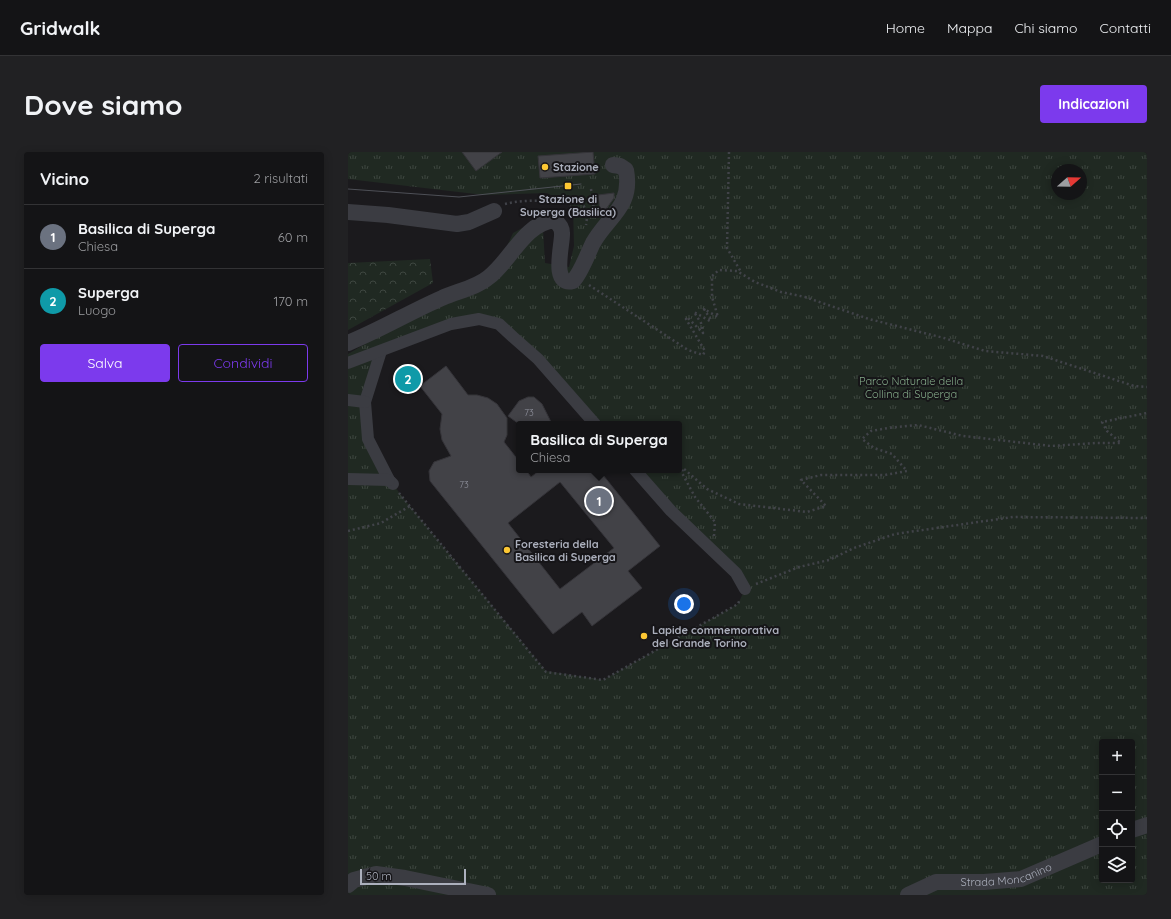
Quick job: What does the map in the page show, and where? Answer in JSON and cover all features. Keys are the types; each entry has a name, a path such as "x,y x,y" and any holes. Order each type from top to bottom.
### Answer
{"street":[{"path":"348,343 428,304 488,278 499,268 520,242 536,227 547,221 554,220 560,225 562,232 559,270 562,277 570,282 576,278 600,232 620,208 628,181 626,170 620,166 613,165"},
{"path":"348,212 457,224 469,222 494,211"},
{"path":"348,363 451,324 479,319 499,324 538,359 592,421"},
{"path":"348,479 391,482 368,439 365,402 382,351"},
{"path":"348,400 365,402"},
{"path":"638,473 671,511 736,572 745,588"},
{"path":"1135,829 1147,825"},
{"name":"Strada Moncanino","path":"908,895 936,882 984,882 1021,879 1099,845"},
{"path":"348,885 354,880 376,874 405,878 488,895"}],"path":[{"path":"728,152 727,248 741,272 755,282 781,292 805,297 869,319 944,338 985,351 1043,356 1134,386 1147,387"},
{"path":"591,189 596,224 600,232"},
{"path":"494,211 504,204 513,202 574,202"},
{"path":"576,278 688,350 703,354 705,351 694,334 687,317 703,333 701,324 694,312 710,321 711,320 704,309 718,317 712,297 712,276 719,270 741,272"},
{"path":"709,548 715,533 715,522 695,497 682,473 683,468 707,489 739,504 807,512 826,506 801,480 821,475 885,475 907,471 892,454 874,448 862,439 871,431 918,425 963,436 1051,446 1121,443 1107,431 1102,422 1147,413"},
{"path":"403,498 546,672 604,680 738,604 745,588 799,567 829,560 854,548 895,534 1014,517 1147,518"},
{"path":"348,531 381,523 410,506"}],"green space":[{"name":"Parco Naturale della Collina di Superga","path":"348,152 1147,152 1147,895 348,895 348,354 498,266 513,233 537,220 543,229 545,263 569,267 574,246 573,206 547,193 484,195 348,179","holes":["479,319 513,337 592,421 682,421 682,473 638,473 745,589 738,604 603,680 546,671 403,498 393,484 368,439 365,402 382,351"]},
{"path":"430,259 433,283 348,330 348,263"}],"building":[{"path":"462,152 502,152 476,171"},
{"path":"593,152 595,174 540,178 538,156"},
{"path":"614,193 614,198 601,216 598,195"},
{"path":"446,366 468,395 477,395 488,398 497,404 507,418 507,435 504,442 516,457 516,473 528,473 531,477 536,473 601,473 660,546 628,571 642,588 592,626 582,612 553,634 430,481 429,471 434,462 451,456 442,440 440,429 442,414 420,386","holes":["560,482 614,548 560,589 508,523"]},
{"path":"528,397 534,397 542,404 550,421 516,422 508,416 519,401"}],"tram line":[{"path":"348,189 459,197 581,184"}],"place":[{"name":"Stazione","path":"545,167"},
{"name":"Stazione di Superga (Basilica)","path":"568,186"},
{"name":"Superga","path":"408,379"},
{"name":"Basilica di Superga","path":"599,501"},
{"name":"Foresteria della Basilica di Superga","path":"507,550"},
{"name":"Lapide commemorativa del Grande Torino","path":"644,636"}]}
